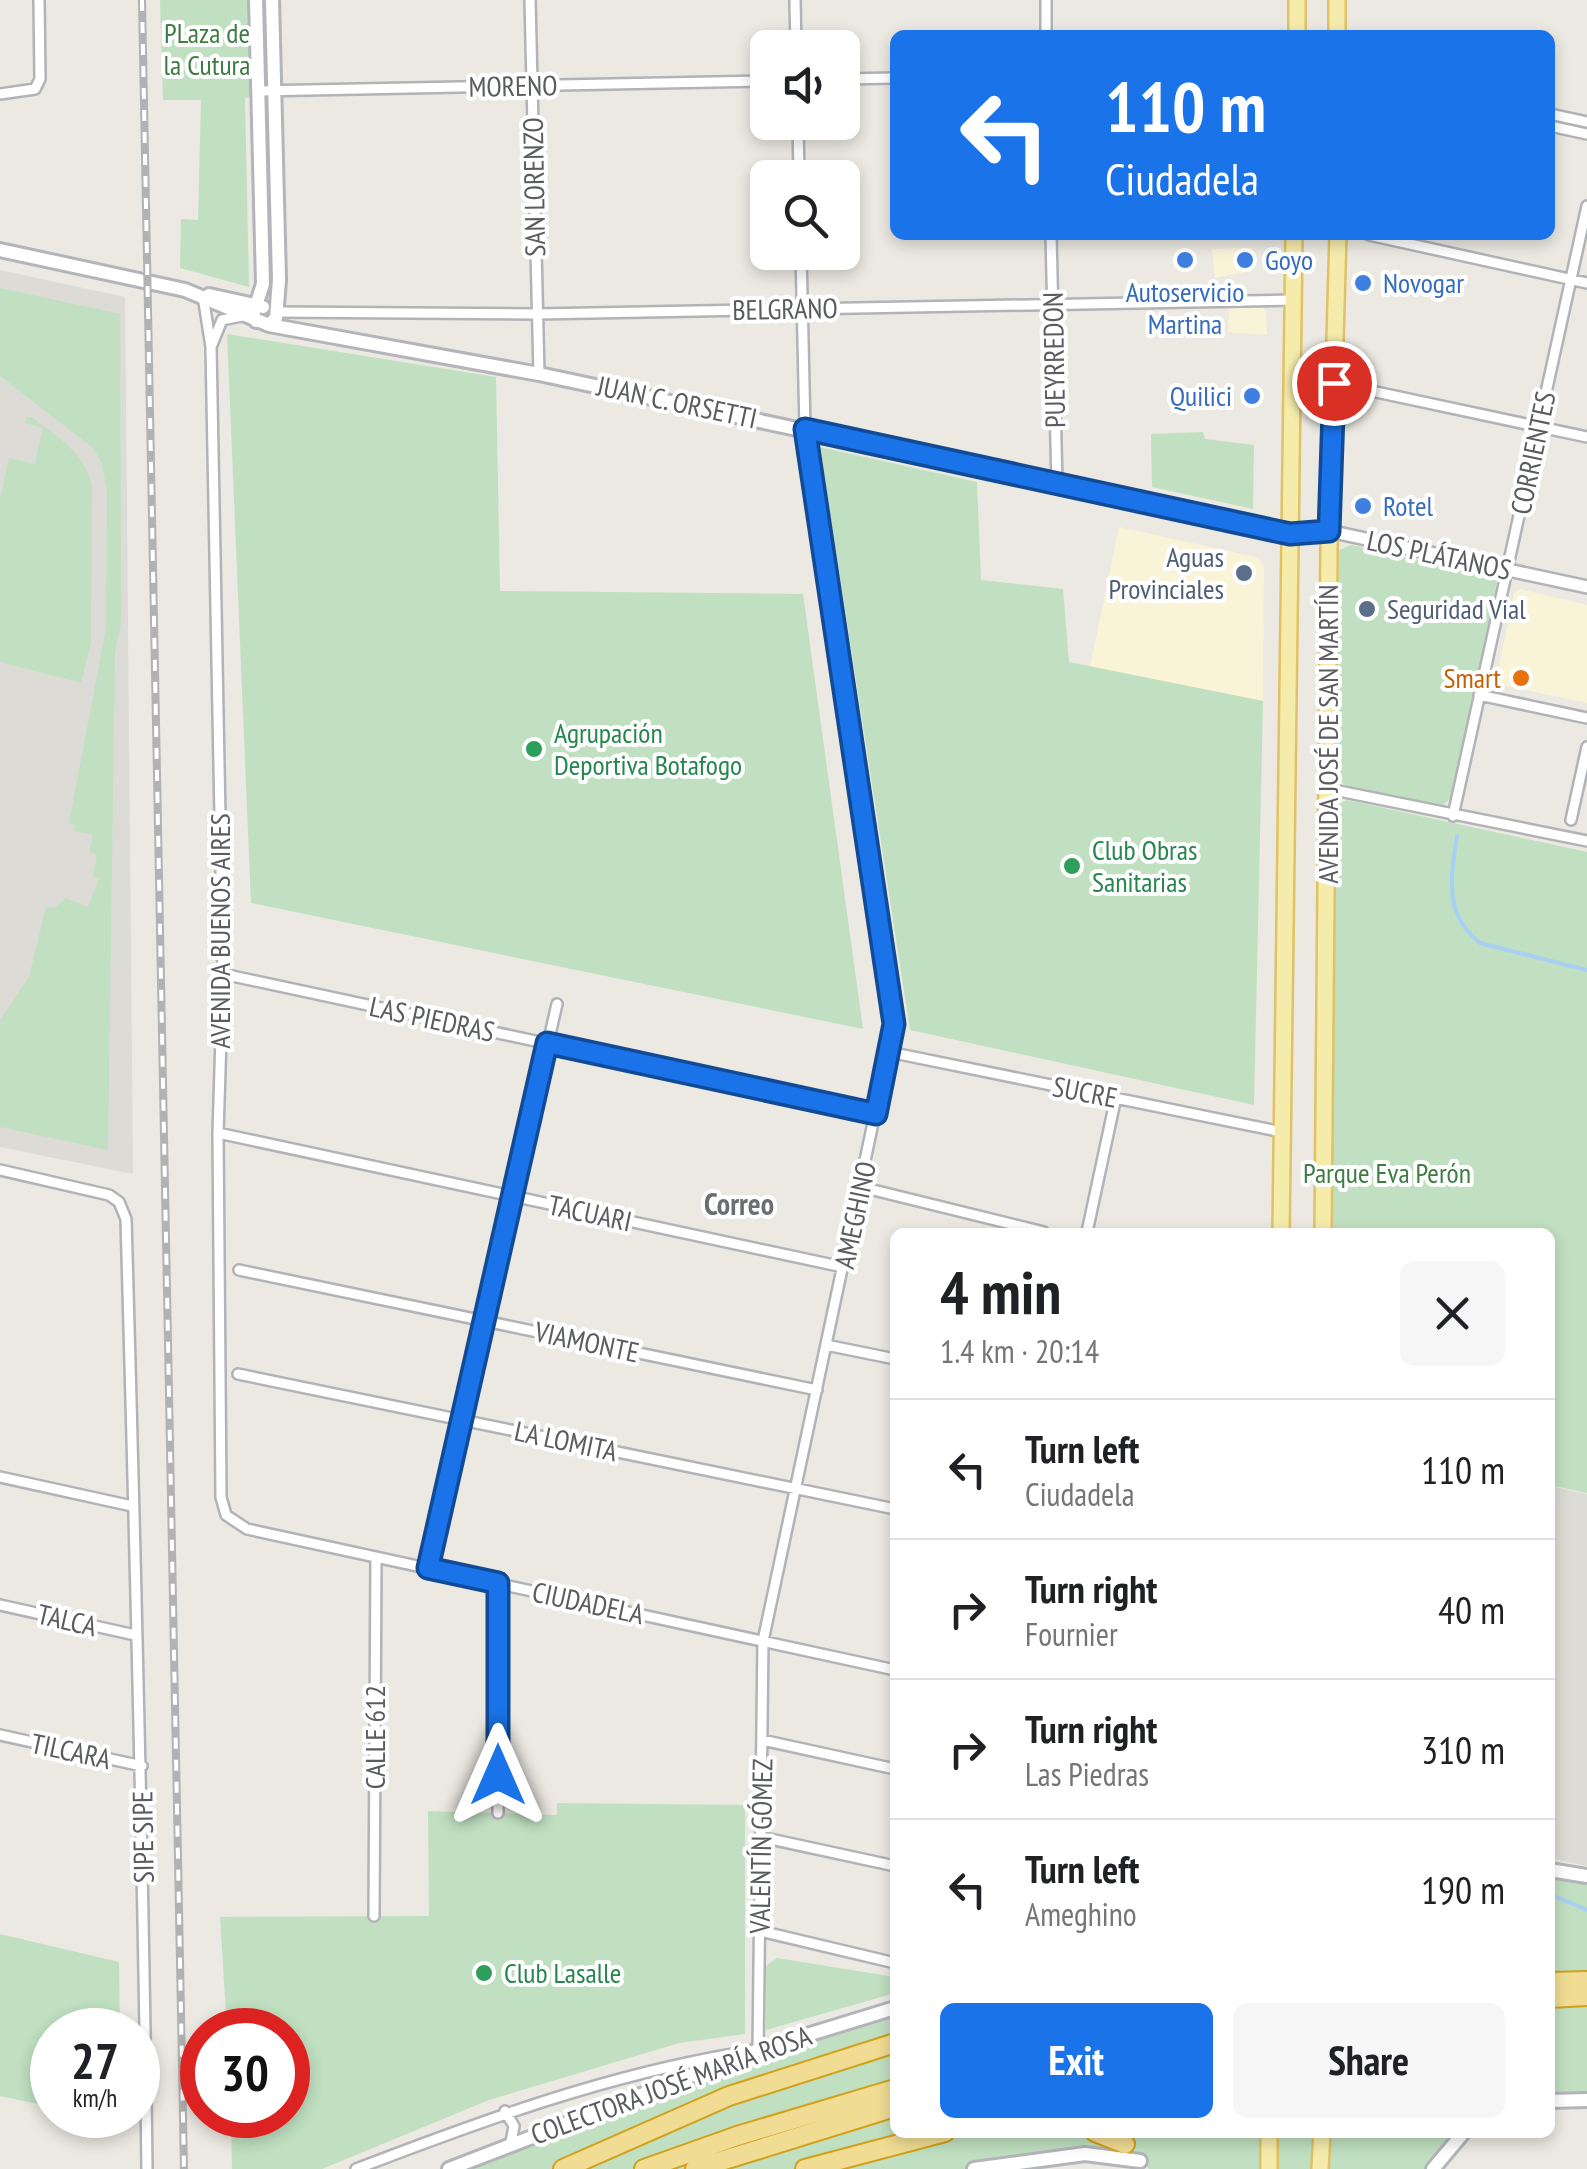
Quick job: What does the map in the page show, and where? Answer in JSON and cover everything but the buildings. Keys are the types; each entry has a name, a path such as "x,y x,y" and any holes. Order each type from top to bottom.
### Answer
{"highway":[{"path":"1555,1982 1587,1980"},
{"path":"1555,1998 1587,1996"},
{"path":"563,2169 729,2096 890,2046"},
{"path":"644,2169 737,2136 890,2091"},
{"path":"695,2169 890,2109"},
{"path":"804,2169 922,2138"}],"main road":[{"path":"256,0 261,318"},
{"path":"261,318 274,90 272,0"},
{"path":"1296,30 1297,0"},
{"path":"1337,0 1338,30"},
{"name":"AVENIDA JOSÉ DE SAN MARTÍN","path":"1281,1228 1294,240"},
{"name":"AVENIDA JOSÉ DE SAN MARTÍN","path":"1324,1228 1329,531 1338,240"},
{"name":"JUAN C. ORSETTI","path":"0,250 258,306 261,318"},
{"name":"JUAN C. ORSETTI","path":"203,296 298,330 538,374 1290,534"},
{"name":"LOS PLÁTANOS","path":"1290,534 1329,531"},
{"path":"1555,1871 1587,1876"},
{"name":"COLECTORA JOSÉ MARÍA ROSA","path":"450,2169 511,2142 758,2050 890,2010"},
{"path":"1555,2102 1587,2100"},
{"path":"1121,2138 1144,2165"},
{"path":"1268,2169 1269,2138"},
{"path":"1320,2169 1322,2138"},
{"path":"1433,2169 1459,2138"},
{"path":"974,2169 1084,2162 1144,2165"}],"street":[{"path":"0,94 34,89 40,79 39,0"},
{"name":"SAN LORENZO","path":"530,0 538,374"},
{"path":"795,0 796,30"},
{"path":"1046,0 1046,30"},
{"path":"860,79 890,78"},
{"name":"MORENO","path":"258,91 750,81"},
{"path":"1555,115 1587,122"},
{"path":"1555,127 1587,134"},
{"name":"CORRIENTES","path":"1453,816 1587,206"},
{"name":"PUEYRREDON","path":"1051,240 1057,485"},
{"path":"1392,240 1587,283"},
{"name":"AMEGHINO","path":"763,1641 894,1024 805,429 801,270"},
{"name":"AVENIDA BUENOS AIRES","path":"203,296 211,346 223,974 218,1133 221,1497 226,1515"},
{"name":"BELGRANO","path":"261,318 1293,300"},
{"path":"211,346 222,320 261,318"},
{"path":"1334,383 1587,437"},
{"name":"LOS PLÁTANOS","path":"1329,531 1587,588"},
{"path":"1480,695 1587,718"},
{"path":"1571,820 1583,781 1587,746"},
{"path":"1330,789 1587,841"},
{"name":"LAS PIEDRAS","path":"223,974 876,1114"},
{"path":"428,1568 557,1004"},
{"name":"SUCRE","path":"889,1052 1282,1132"},
{"path":"1088,1228 1116,1098"},
{"name":"TACUARI","path":"218,1133 843,1267"},
{"name":"SIPE SIPE","path":"0,1170 108,1195 119,1202 126,1219 135,1635 142,1766 146,2169"},
{"path":"861,1187 1028,1228"},
{"name":"VIAMONTE","path":"240,1270 817,1390"},
{"path":"826,1345 890,1358"},
{"name":"LA LOMITA","path":"238,1374 890,1507"},
{"path":"0,1476 132,1506"},
{"name":"CIUDADELA","path":"226,1515 247,1529 890,1669"},
{"name":"CALLE 612","path":"374,1916 376,1557"},
{"path":"498,1583 498,1813"},
{"name":"TALCA","path":"0,1605 135,1635"},
{"name":"VALENTÍN GÓMEZ","path":"758,2050 763,1641"},
{"name":"TILCARA","path":"0,1735 142,1766"},
{"path":"762,1740 890,1769"},
{"path":"761,1837 890,1865"},
{"path":"760,1930 890,1962"},
{"path":"356,2169 506,2111 628,2076 758,2050"},
{"path":"506,2111 514,2126 511,2142"}],"shaded area":[{"path":"1252,248 1250,271 1215,278 1212,249"},
{"path":"0,270 125,297 133,1174 0,1147"},
{"path":"1256,301 1266,311 1267,335 1228,332 1229,303"},
{"path":"1119,527 1256,557 1264,565 1263,701 1090,667"},
{"path":"1520,589 1587,605 1587,703 1502,685 1499,667 1514,593"},
{"path":"1555,1487 1587,1494 1587,1866 1555,1859"}],"green space":[{"name":"PLaza de la Cutura","path":"160,0 250,0 254,97 245,98 249,287 180,268 181,219 198,220 201,100 163,100"},
{"path":"267,104 272,293 268,288 263,105"},
{"path":"0,288 120,314 121,624 115,652 108,1150 0,1127 0,1020 29,977 46,907 54,908 66,898 88,907 99,878 93,876 97,855 89,852 93,835 74,831 75,825 69,823 106,628 107,492 102,464 93,448 0,376"},
{"name":"Agrupación Deportiva Botafogo","path":"227,334 496,377 500,591 803,594 863,1029 251,903"},
{"path":"31,417 68,446 83,463 92,485 91,642 81,683 0,662 0,499 9,458 35,464 43,428 25,423"},
{"path":"1203,432 1205,439 1254,445 1253,509 1152,487 1151,434"},
{"name":"Club Obras Sanitarias","path":"820,447 977,482 981,580 1063,589 1069,662 1263,701 1254,1105 910,1030"},
{"path":"1351,545 1486,575 1497,581 1452,797 1443,805 1350,789 1334,776 1337,551"},
{"name":"Parque Eva Perón","path":"1347,800 1587,852 1587,1493 1555,1486 1555,1228 1328,1228 1336,805"},
{"name":"Club Lasalle","path":"557,1803 745,1805 745,2034 679,2043 489,2100 322,2169 232,2169 231,2138 310,2138 310,2008 226,2008 220,1917 429,1916 428,1811 557,1815"},
{"path":"1555,1871 1587,1876 1587,2100 1555,2101"},
{"path":"0,1934 119,1962 120,2008 30,2008 30,2102 0,2096"},
{"path":"777,1958 890,1976 890,1994 766,2030 766,1966"},
{"path":"890,2010 890,2138 1269,2138 1269,2169 1149,2169 1140,2161 1115,2155 974,2169 449,2169 511,2142"},
{"path":"1275,2138 1312,2138 1312,2169 1275,2169"},
{"path":"1322,2138 1460,2138 1433,2169 1320,2169"}],"waterway":[{"path":"1457,836 1452,894 1468,932 1480,943 1587,970"},
{"path":"1555,1896 1587,1910"}],"railway":[{"path":"142,0 184,2169"}],"place":[{"name":"Autoservicio Martina","path":"1185,260"},
{"name":"Goyo","path":"1245,260"},
{"name":"Novogar","path":"1363,283"},
{"name":"Quilici","path":"1252,396"},
{"name":"Rotel","path":"1363,506"},
{"name":"Aguas Provinciales","path":"1244,573"},
{"name":"Seguridad Vial","path":"1367,609"},
{"name":"Smart","path":"1521,678"},
{"name":"Agrupación Deportiva Botafogo","path":"534,749"},
{"name":"Club Obras Sanitarias","path":"1072,866"},
{"name":"Club Lasalle","path":"484,1973"}],"district":[{"name":"Correo","path":"739,1205"}],"route":[{"path":"498,1775 498,1583 428,1568 547,1043 876,1114 894,1024 805,429 1290,534 1329,531 1334,383"}]}
